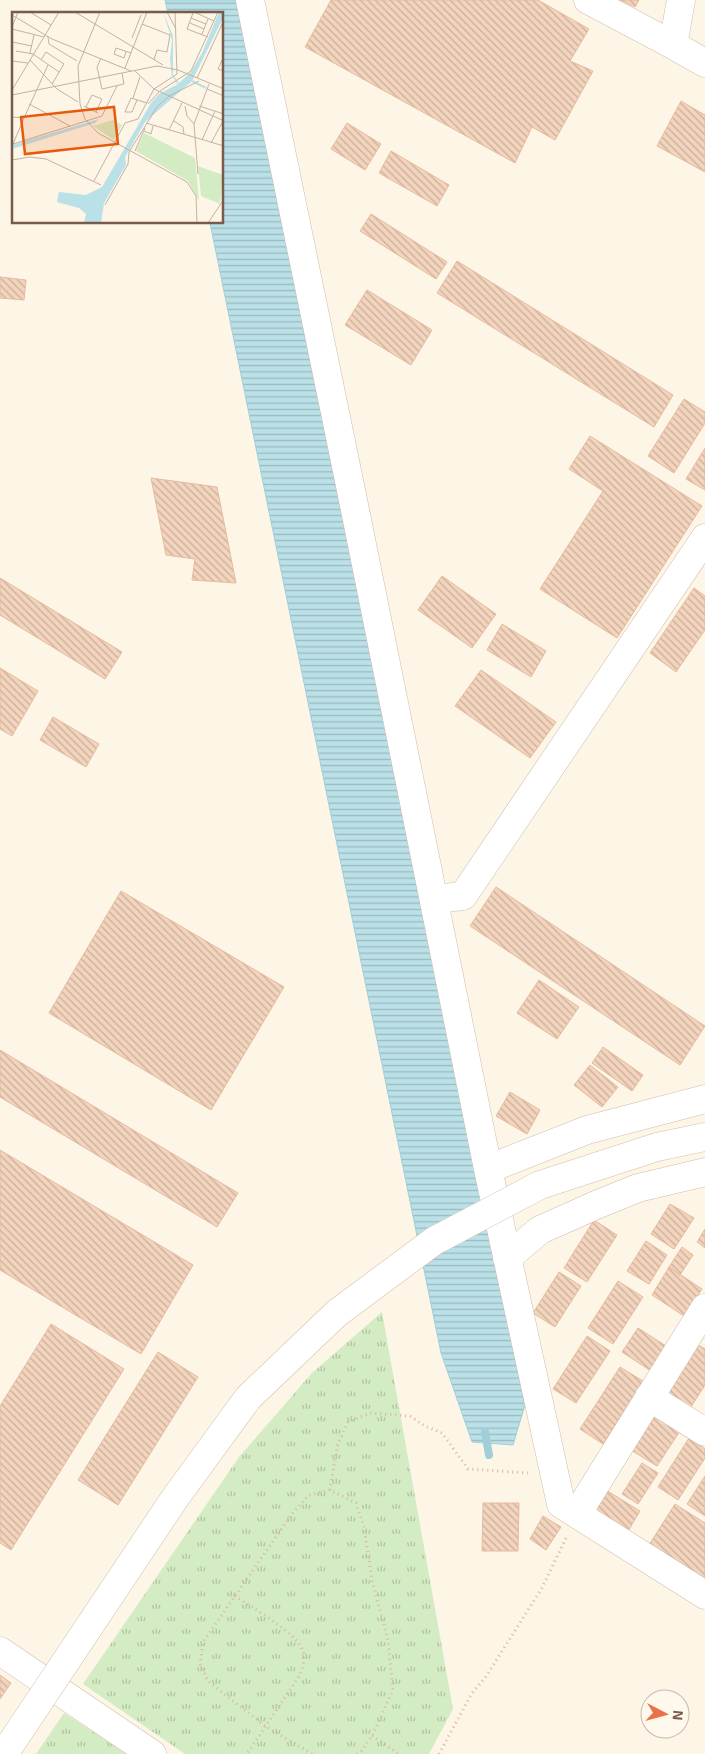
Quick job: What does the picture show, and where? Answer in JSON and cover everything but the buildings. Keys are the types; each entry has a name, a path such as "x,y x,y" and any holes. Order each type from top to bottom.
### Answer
{"street":[{"path":"250,0 488,1169 560,1504 705,1594"},
{"path":"588,0 705,63"},
{"path":"673,46 681,0"},
{"path":"434,899 463,896 705,538"},
{"path":"488,1169 587,1130 705,1099"},
{"path":"4,1754 176,1498 248,1398 337,1313 434,1241 540,1185 658,1147 705,1137"},
{"path":"507,1258 540,1230 596,1204 638,1188 705,1172"},
{"path":"577,1514 705,1308"},
{"path":"649,1397 705,1432"},
{"path":"0,1651 152,1754"}],"path":[{"path":"330,1490 337,1446 348,1422 370,1413 410,1416 425,1426 442,1433 468,1469 526,1473 553,1471"},
{"path":"312,1754 266,1726 208,1681 200,1664 204,1642 292,1514 309,1495 330,1490 356,1502 364,1527 372,1580 388,1640 393,1690 372,1736 357,1754"},
{"path":"439,1754 472,1693 485,1678 542,1588 577,1514"},
{"path":"235,1596 292,1636 302,1647 304,1661 300,1675 247,1754"},
{"path":"372,1736 399,1754"}],"green space":[{"path":"382,1312 453,1709 429,1754 185,1754 83,1684 239,1457 312,1373"},
{"path":"64,1713 127,1754 36,1754"}],"water":[{"path":"165,0 236,0 525,1405 513,1445 472,1442 441,1353 210,224 224,224 224,12 168,12"}],"waterway":[{"path":"485,1432 489,1455"}]}
